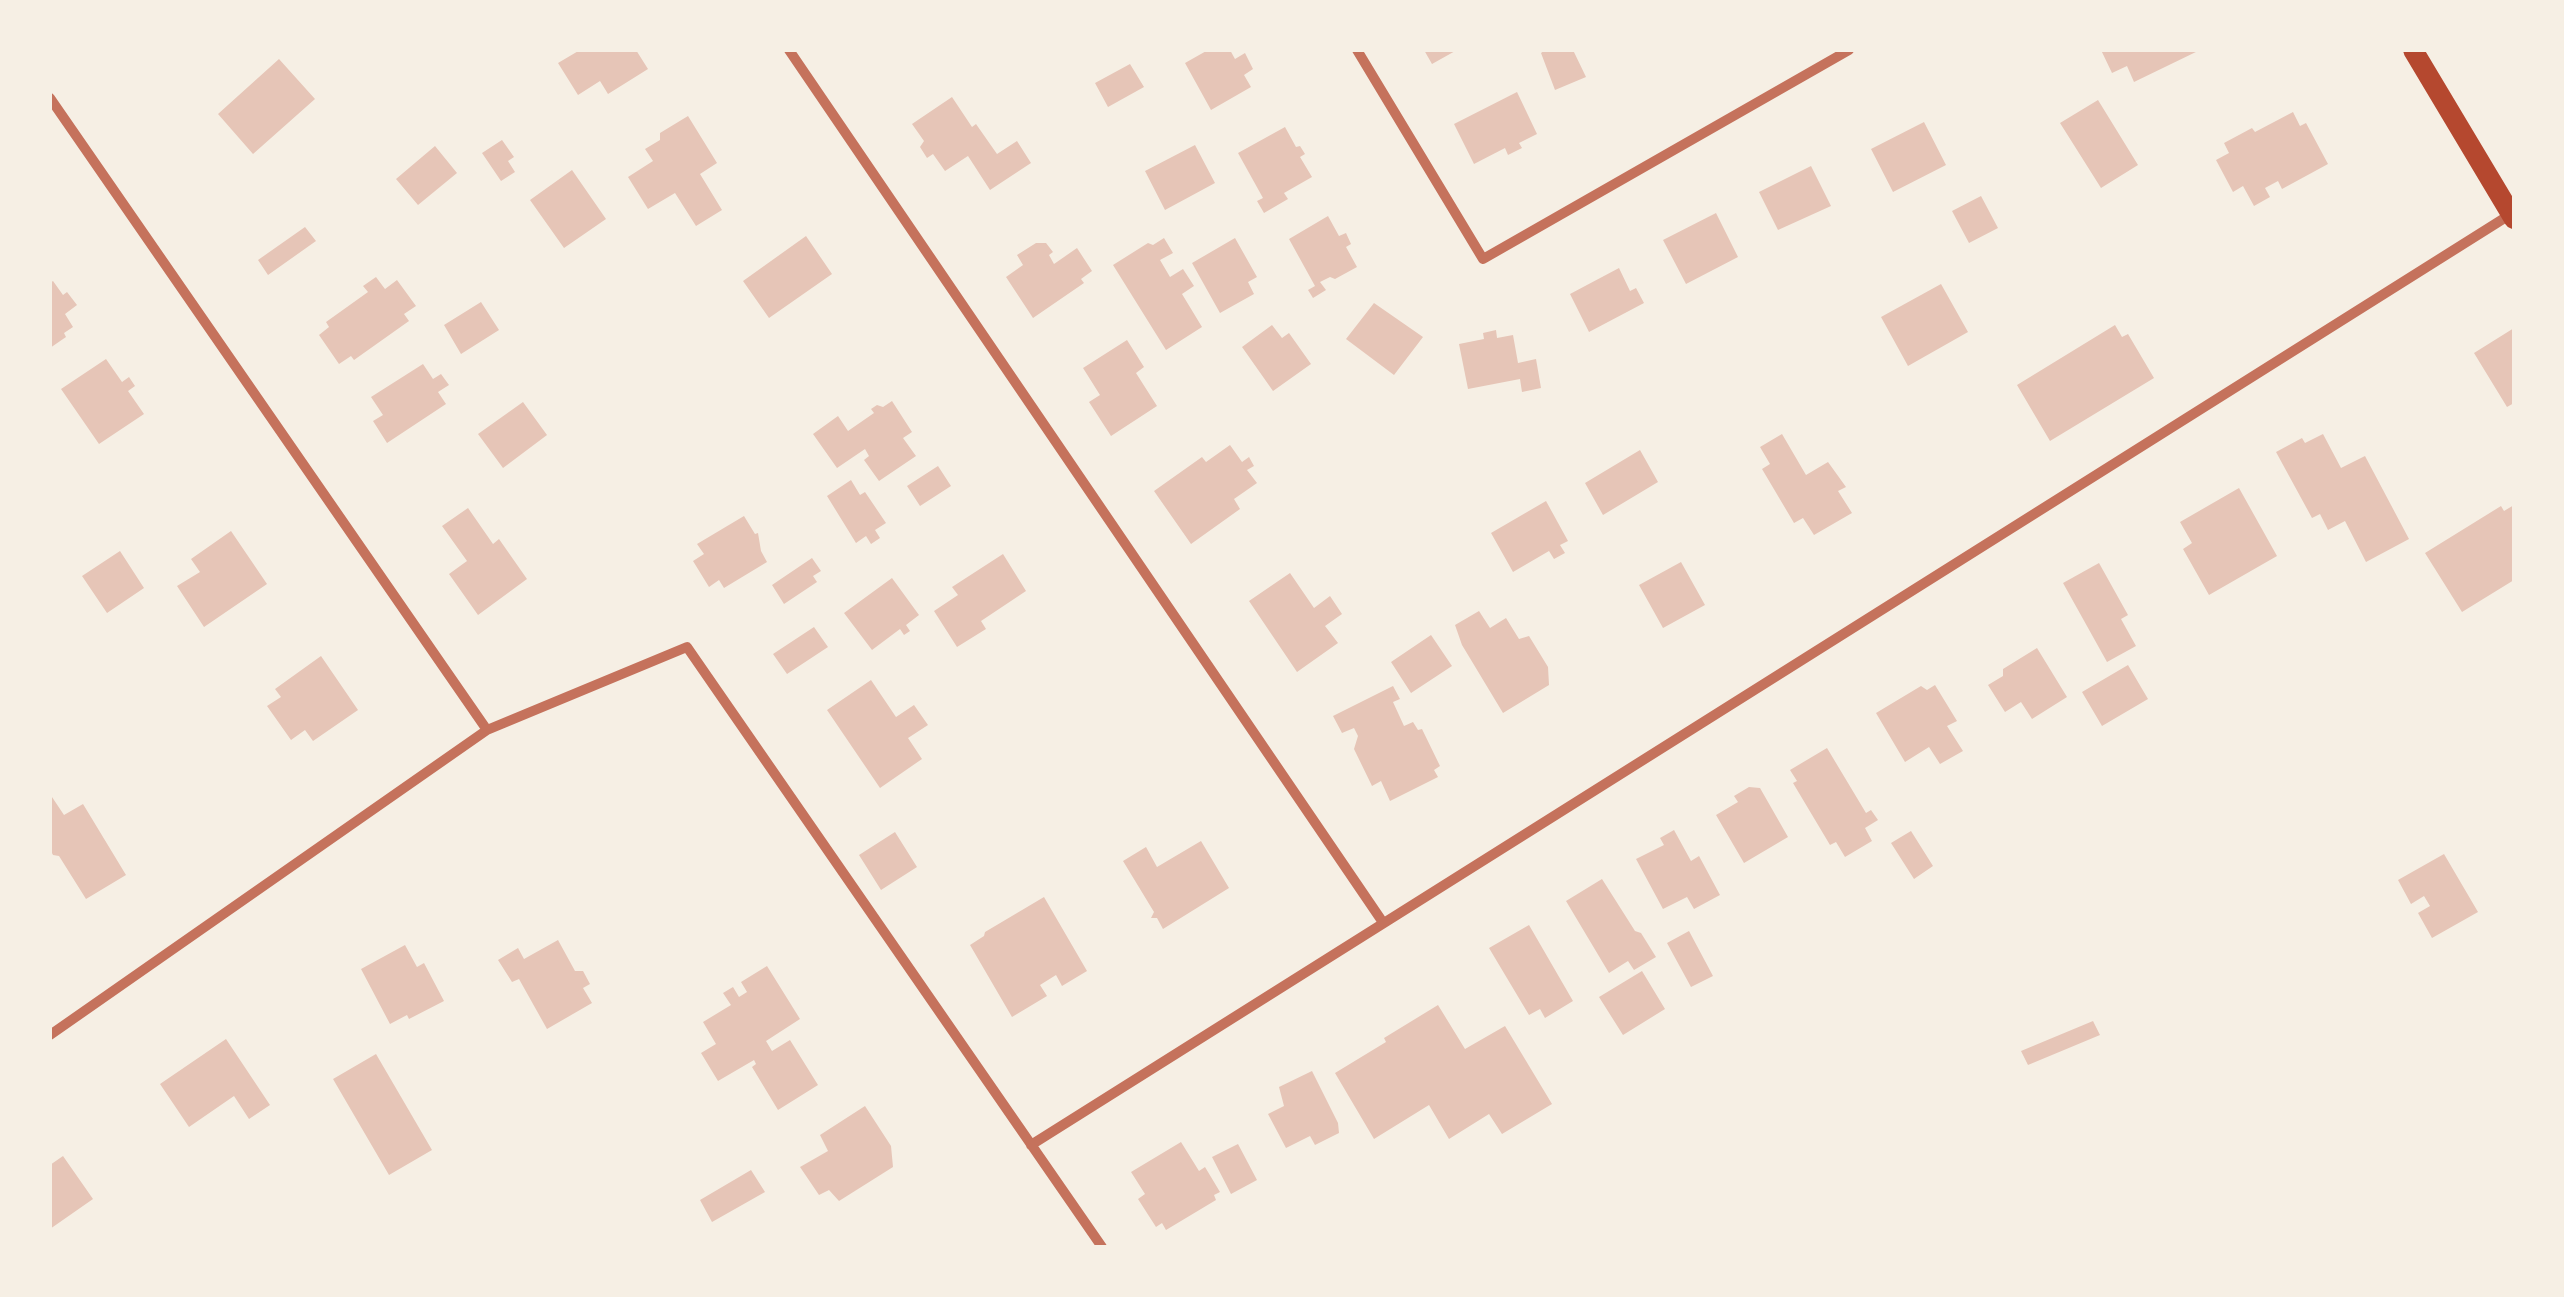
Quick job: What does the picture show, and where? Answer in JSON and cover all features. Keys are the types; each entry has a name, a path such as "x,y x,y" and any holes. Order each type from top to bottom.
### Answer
{"main road":[{"path":"2414,50 2512,216"}],"street":[{"path":"789,50 1382,921"},
{"path":"1358,50 1483,259 1850,50"},
{"path":"50,98 487,730"},
{"path":"1032,1144 2512,216"},
{"path":"50,1034 487,730 687,647 1102,1247"}],"building":[{"path":"580,50 636,50 648,69 608,94 600,81 578,95 558,63"},
{"path":"1208,50 1230,50 1235,59 1245,53 1253,69 1244,75 1251,87 1211,110 1185,63"},
{"path":"1424,50 1457,50 1432,64"},
{"path":"1573,50 1586,77 1555,90 1541,53"},
{"path":"2101,50 2200,50 2134,82 2127,66 2112,73"},
{"path":"279,59 315,99 253,154 218,114"},
{"path":"1130,64 1144,87 1108,107 1095,83"},
{"path":"1517,92 1537,134 1519,143 1522,148 1508,155 1505,148 1474,164 1454,124"},
{"path":"952,97 997,154 1017,141 1031,163 990,190 968,156 945,171 933,154 927,158 920,147 924,141 912,124"},
{"path":"2098,100 2138,165 2101,188 2060,123"},
{"path":"2293,112 2300,126 2306,123 2328,164 2282,189 2278,181 2265,188 2270,197 2254,206 2243,186 2233,192 2216,160 2229,153 2224,143"},
{"path":"688,116 717,163 700,174 722,210 696,226 675,193 648,209 628,177 653,161 645,149 660,140 660,133"},
{"path":"1924,122 1946,165 1893,192 1871,149"},
{"path":"1285,127 1296,147 1300,146 1305,154 1300,157 1312,177 1284,193 1288,199 1264,213 1257,201 1263,198 1238,153"},
{"path":"502,140 514,157 508,161 515,172 501,181 482,153"},
{"path":"1195,145 1215,183 1165,210 1145,171"},
{"path":"435,146 457,173 418,205 396,179"},
{"path":"1811,166 1831,206 1778,230 1759,192"},
{"path":"572,170 606,219 564,248 530,200"},
{"path":"1981,196 1998,228 1969,243 1952,211"},
{"path":"1716,213 1738,257 1686,284 1663,240"},
{"path":"1328,216 1339,236 1346,233 1351,244 1346,247 1357,267 1320,282 1326,290 1313,298 1308,290 1315,286 1289,239"},
{"path":"305,227 316,241 268,275 258,260"},
{"path":"806,236 832,274 769,318 743,281"},
{"path":"1164,238 1173,253 1160,260 1170,277 1183,269 1194,286 1182,294 1202,327 1166,350 1113,265 1148,243 1153,245"},
{"path":"1235,238 1257,277 1248,282 1254,294 1220,313 1192,263"},
{"path":"1036,243 1046,243 1053,252 1049,255 1054,264 1077,248 1092,271 1081,279 1084,283 1033,318 1006,277 1023,265 1017,255"},
{"path":"1619,268 1630,291 1636,288 1644,303 1589,332 1570,294"},
{"path":"376,277 385,289 397,280 416,306 404,314 409,321 354,360 351,356 339,364 319,335 329,327 326,322 368,292 363,286"},
{"path":"53,281 77,305 65,314 73,327 50,348 50,283"},
{"path":"1941,284 1968,332 1908,366 1881,317"},
{"path":"481,302 499,330 461,354 444,325"},
{"path":"1374,303 1423,337 1394,375 1346,339"},
{"path":"1272,325 1282,338 1289,333 1311,364 1273,391 1242,347"},
{"path":"2115,325 2122,337 2128,334 2154,378 2050,441 2017,385"},
{"path":"2514,328 2514,403 2507,407 2474,353"},
{"path":"1496,330 1497,338 1513,335 1518,363 1536,359 1541,388 1522,392 1520,379 1468,389 1459,344 1484,339 1483,333"},
{"path":"1127,340 1144,367 1136,373 1157,406 1111,436 1089,402 1100,395 1083,368"},
{"path":"106,359 122,382 129,377 135,386 128,391 144,414 99,444 61,389"},
{"path":"423,364 433,379 441,374 449,385 438,392 446,404 387,443 373,421 383,415 371,397"},
{"path":"892,401 912,432 903,438 916,456 879,481 864,460 869,456 865,449 837,468 813,434 838,416 848,431 874,413 871,409"},
{"path":"523,402 547,435 503,468 478,434"},
{"path":"1782,434 1806,475 1828,462 1846,487 1838,491 1852,513 1814,535 1803,518 1794,523 1762,469 1770,464 1760,447"},
{"path":"2323,434 2341,468 2365,456 2409,539 2366,562 2345,521 2328,530 2320,514 2312,518 2276,452 2302,438 2305,443"},
{"path":"1230,445 1242,462 1249,457 1254,466 1247,470 1257,483 1234,499 1240,509 1191,544 1154,491 1202,457 1206,462"},
{"path":"1640,450 1658,482 1603,515 1585,483"},
{"path":"938,466 951,486 920,506 907,486"},
{"path":"851,480 860,495 865,492 886,523 875,530 880,538 871,544 866,536 856,543 827,496"},
{"path":"2239,488 2277,556 2209,595 2183,549 2192,543 2180,522"},
{"path":"1546,501 1568,541 1560,545 1565,553 1554,559 1549,551 1513,572 1491,533"},
{"path":"2514,505 2514,580 2462,612 2425,553 2501,506 2504,511"},
{"path":"468,508 493,544 499,539 527,579 478,615 449,574 467,561 442,526"},
{"path":"744,516 758,533 767,562 724,588 719,580 709,587 693,561 704,554 697,544"},
{"path":"231,531 267,584 204,627 177,586 200,572 191,559"},
{"path":"120,551 144,588 107,613 82,576"},
{"path":"1003,554 1026,591 981,621 986,629 957,647 934,611 958,595 952,587"},
{"path":"812,558 821,571 813,576 817,582 784,604 772,585"},
{"path":"1681,562 1705,605 1663,628 1639,585"},
{"path":"2099,563 2128,615 2121,619 2136,646 2107,662 2063,583"},
{"path":"1290,573 1314,608 1330,596 1342,614 1325,626 1338,643 1297,672 1249,601"},
{"path":"892,578 919,615 906,625 910,631 904,635 900,629 872,650 844,613"},
{"path":"1479,611 1490,628 1506,618 1519,639 1529,636 1548,667 1549,685 1503,713 1462,645 1455,625"},
{"path":"814,627 828,647 787,674 773,654"},
{"path":"1431,635 1452,666 1411,693 1391,662"},
{"path":"2037,648 2067,697 2032,719 2021,702 2005,712 1988,685 2003,676 2003,669"},
{"path":"321,656 358,710 313,741 305,730 291,740 267,706 281,697 275,689"},
{"path":"2128,665 2148,699 2102,726 2082,692"},
{"path":"871,680 896,717 914,705 928,725 908,738 922,759 880,788 827,710"},
{"path":"1935,685 1957,721 1947,726 1963,751 1940,764 1929,747 1905,762 1876,713 1921,686 1927,690"},
{"path":"1393,686 1400,699 1393,702 1404,726 1413,722 1418,730 1422,729 1440,766 1434,770 1438,777 1390,801 1381,781 1372,786 1354,749 1358,736 1354,728 1342,733 1333,716"},
{"path":"1827,748 1866,813 1871,810 1878,820 1865,828 1872,841 1845,857 1836,842 1830,845 1793,783 1797,781 1790,770"},
{"path":"1749,787 1760,788 1788,837 1744,863 1716,815 1738,802 1734,796"},
{"path":"50,794 64,815 83,804 126,875 86,899 59,856 50,849"},
{"path":"1674,830 1691,861 1699,856 1720,895 1694,909 1687,897 1663,909 1636,859 1664,845 1660,838"},
{"path":"1911,831 1933,866 1914,879 1891,843"},
{"path":"895,832 917,867 881,890 859,855"},
{"path":"1201,841 1229,888 1163,929 1157,918 1151,918 1154,912 1123,861 1146,847 1157,867"},
{"path":"2444,854 2478,912 2432,938 2418,913 2430,906 2424,896 2411,904 2398,880"},
{"path":"1602,879 1656,957 1634,970 1628,961 1609,973 1566,901"},
{"path":"1044,897 1087,971 1062,986 1056,975 1040,985 1047,996 1012,1017 970,945"},
{"path":"1529,925 1573,1001 1545,1018 1540,1009 1529,1015 1489,948"},
{"path":"1689,931 1713,976 1691,987 1667,943"},
{"path":"558,940 575,971 583,971 590,984 583,988 592,1003 547,1029 519,979 512,982 498,960 518,948 524,959"},
{"path":"405,945 417,967 424,963 444,1001 390,1024 361,969"},
{"path":"767,966 800,1019 766,1041 772,1051 790,1040 818,1085 778,1110 752,1067 756,1064 754,1060 718,1081 701,1053 716,1044 703,1022 731,1005 723,993 733,987 739,997 747,992 741,982"},
{"path":"1642,971 1665,1009 1623,1035 1599,997"},
{"path":"1438,1005 1465,1049 1505,1026 1552,1104 1502,1134 1489,1114 1449,1139 1429,1105 1374,1139 1335,1073"},
{"path":"2093,1021 2100,1035 2028,1065 2021,1051"},
{"path":"226,1039 270,1105 249,1119 234,1096 189,1127 160,1084"},
{"path":"376,1054 432,1150 389,1175 333,1079"},
{"path":"1312,1071 1338,1123 1339,1133 1315,1145 1310,1136 1286,1148 1268,1114 1284,1106 1279,1087"},
{"path":"865,1106 891,1146 893,1167 839,1201 829,1190 819,1195 800,1167 828,1151 820,1135"},
{"path":"1181,1142 1199,1171 1205,1167 1220,1192 1214,1195 1216,1200 1166,1230 1162,1223 1156,1227 1138,1199 1145,1194 1131,1172"},
{"path":"1238,1144 1257,1180 1231,1194 1212,1157"},
{"path":"63,1156 93,1199 50,1229 50,1165"},
{"path":"751,1170 765,1192 712,1222 700,1200"}]}
